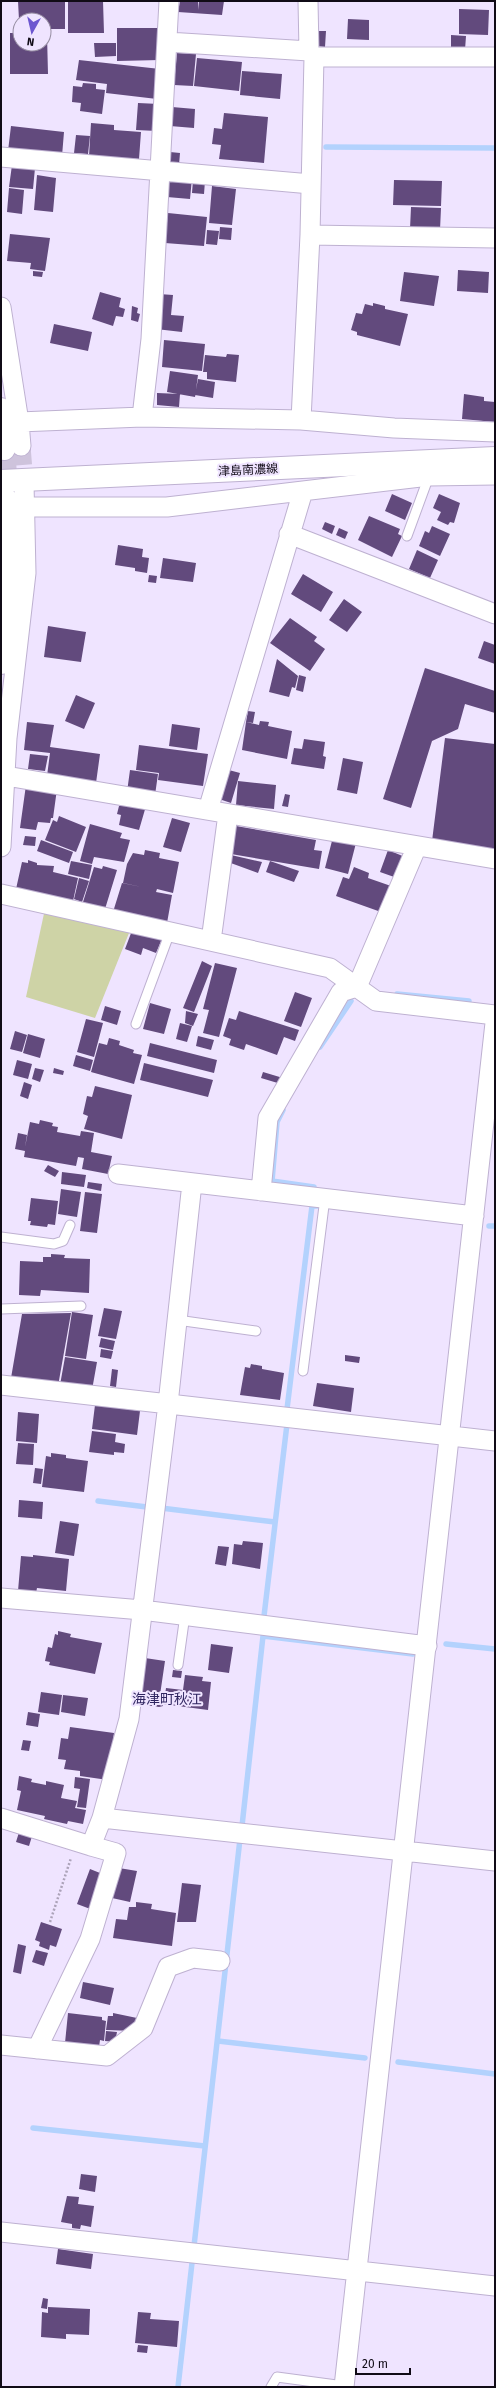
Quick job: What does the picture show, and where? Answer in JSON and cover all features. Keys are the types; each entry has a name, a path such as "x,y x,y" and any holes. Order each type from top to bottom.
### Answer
{"main road":[{"path":"1,409 13,448"},
{"name":"津島南濃線","path":"11,496 495,458"},
{"path":"1,664 10,588 11,496"}],"street":[{"path":"142,417 151,339 170,1"},
{"path":"301,420 311,184 312,54 308,1"},
{"path":"168,42 312,54 495,57"},
{"path":"1,157 311,184"},
{"path":"310,235 495,238"},
{"path":"1,307 19,422 13,448"},
{"path":"19,422 142,417 301,420 394,428 495,432"},
{"path":"11,496 167,507 429,476 495,475"},
{"path":"11,496 24,483"},
{"path":"208,810 303,491"},
{"path":"1,847 7,738 26,573 11,496"},
{"path":"290,534 495,614"},
{"path":"6,776 495,859"},
{"path":"211,941 228,814"},
{"path":"261,1191 268,1118 341,992 357,987 417,846"},
{"path":"1,894 330,968 376,1001 495,1015"},
{"path":"344,2386 427,1646 448,1436 495,1023"},
{"path":"118,1174 474,1216"},
{"path":"84,1843 102,1818 129,1719 168,1404 192,1183"},
{"path":"1,1385 448,1436 495,1440"},
{"path":"1,1598 142,1610 427,1646"},
{"path":"1,1818 116,1853 90,1939 37,2049"},
{"path":"102,1818 495,1861"},
{"path":"1,2045 107,2056 143,2028 168,1967 193,1958 220,1962"},
{"path":"1,2232 495,2286"}],"lane":[{"path":"407,536 429,476"},
{"path":"136,1024 170,932"},
{"path":"303,1371 325,1198"},
{"path":"1,1237 54,1244 63,1240 70,1225"},
{"path":"1,1309 81,1306"},
{"path":"177,1320 256,1331"},
{"path":"178,1665 185,1615"},
{"path":"271,2387 277,2377 344,2386"}],"path":[{"path":"50,1922 84,1843"}],"green space":[{"path":"45,909 131,928 95,1018 26,997"}],"building":[{"path":"18,1 65,1 65,29 52,29 52,12 19,12"},
{"path":"68,1 103,1 104,33 68,33"},
{"path":"180,1 198,1 198,10 199,1 224,1 222,15 178,12"},
{"path":"459,9 489,10 488,35 459,34"},
{"path":"348,19 369,20 369,40 347,39"},
{"path":"117,28 160,28 160,60 117,61"},
{"path":"318,31 326,31 325,47 317,46"},
{"path":"10,33 12,33 12,52 47,52 48,74 10,74"},
{"path":"451,35 466,36 465,50 451,50"},
{"path":"94,43 116,43 116,56 95,57"},
{"path":"177,53 196,54 193,86 174,85"},
{"path":"197,58 242,62 239,91 194,86"},
{"path":"79,60 160,69 157,99 106,93 107,84 76,80"},
{"path":"242,71 282,74 280,99 240,95"},
{"path":"83,83 96,84 96,89 105,90 102,114 80,111 81,103 72,102 73,86 82,87"},
{"path":"138,103 159,104 157,131 136,130"},
{"path":"172,107 195,109 194,128 170,126"},
{"path":"224,113 268,117 264,163 219,159 221,145 212,144 214,128 222,129"},
{"path":"91,123 114,125 114,130 141,132 139,159 89,156"},
{"path":"11,126 64,132 62,156 8,151"},
{"path":"76,135 90,136 88,154 74,153"},
{"path":"170,152 180,153 179,165 169,165"},
{"path":"12,165 35,168 33,189 9,187"},
{"path":"37,175 56,178 53,212 34,210"},
{"path":"169,176 192,178 190,199 167,197"},
{"path":"193,180 205,181 204,194 192,193"},
{"path":"394,180 442,181 441,206 393,205"},
{"path":"212,186 236,189 232,225 209,223"},
{"path":"9,188 24,190 22,214 7,212"},
{"path":"411,207 441,208 440,230 410,229"},
{"path":"168,213 207,217 204,246 165,243"},
{"path":"220,227 232,228 231,240 219,239"},
{"path":"207,230 219,231 217,245 206,244"},
{"path":"10,234 50,238 45,271 30,269 31,263 7,261"},
{"path":"458,270 489,272 488,293 457,291"},
{"path":"33,271 43,272 42,277 33,276"},
{"path":"404,272 439,276 434,306 400,301"},
{"path":"100,292 121,298 119,307 125,309 123,317 116,316 113,326 92,319"},
{"path":"159,294 173,295 171,315 184,316 182,332 156,329"},
{"path":"373,303 385,306 385,309 408,314 400,346 357,335 357,332 351,330 356,313 362,314 365,304 373,306"},
{"path":"132,306 138,308 137,313 140,314 138,322 131,320"},
{"path":"54,324 92,332 88,351 50,343"},
{"path":"164,340 205,344 202,371 162,367"},
{"path":"227,354 239,355 236,382 207,379 207,372 203,372 205,355 226,357"},
{"path":"170,371 198,375 195,397 167,392"},
{"path":"198,379 215,382 213,398 195,395"},
{"path":"157,393 180,394 179,407 157,405"},
{"path":"464,394 484,397 484,401 495,402 495,422 462,419"},
{"path":"392,494 412,503 405,520 385,511"},
{"path":"439,494 460,503 454,523 450,522 448,525 437,520 441,512 433,508"},
{"path":"369,516 400,529 398,534 402,536 392,557 358,540"},
{"path":"325,522 335,526 332,534 322,529"},
{"path":"432,526 450,534 440,556 419,546 425,531 429,533"},
{"path":"339,528 348,532 345,539 336,535"},
{"path":"118,545 143,549 142,557 149,558 147,573 135,571 135,568 115,565"},
{"path":"417,550 438,560 430,578 409,569"},
{"path":"163,558 196,563 193,582 160,578"},
{"path":"303,574 333,592 321,612 291,594"},
{"path":"149,575 157,576 156,583 148,582"},
{"path":"344,599 362,612 347,632 329,620"},
{"path":"290,618 317,637 314,641 325,649 310,671 270,643"},
{"path":"48,626 86,632 81,662 44,657"},
{"path":"484,641 495,645 495,664 478,658"},
{"path":"277,659 298,676 295,688 292,687 289,697 269,692"},
{"path":"425,668 495,691 495,713 465,704 458,729 432,741 411,808 383,799"},
{"path":"299,675 306,677 303,692 296,690"},
{"path":"76,695 95,703 84,729 65,721"},
{"path":"248,711 255,712 253,723 246,722"},
{"path":"260,721 269,722 268,726 292,731 287,759 242,750 246,722 259,725"},
{"path":"27,722 54,725 50,747 100,754 96,783 47,776 50,753 24,750"},
{"path":"172,724 200,728 197,750 169,746"},
{"path":"445,738 495,744 495,849 432,841"},
{"path":"304,739 325,742 323,756 326,757 324,769 291,764 294,748 302,749"},
{"path":"139,745 208,754 203,786 158,780 159,773 136,770"},
{"path":"30,754 48,756 45,771 28,769"},
{"path":"343,758 363,762 357,794 337,790"},
{"path":"225,769 240,773 231,803 216,798"},
{"path":"130,770 158,774 155,795 127,792"},
{"path":"238,781 276,785 274,809 236,805"},
{"path":"26,785 57,789 53,818 51,818 50,823 38,822 36,830 20,828"},
{"path":"285,794 290,795 288,807 282,806"},
{"path":"125,801 146,806 139,830 119,825 121,815 117,814 119,806 123,806"},
{"path":"59,816 86,827 76,852 45,840 53,820 57,822"},
{"path":"172,818 190,823 181,852 163,847"},
{"path":"90,824 122,833 120,838 130,840 124,862 94,857 92,864 80,861"},
{"path":"236,826 316,840 314,850 322,851 319,869 231,854"},
{"path":"25,836 36,837 35,846 23,845"},
{"path":"333,837 356,843 348,874 325,868"},
{"path":"41,840 73,852 69,863 37,851"},
{"path":"145,850 160,853 159,858 179,862 173,893 157,889 156,892 172,895 167,923 113,912 122,883 142,887 123,883 127,864 133,853 144,855"},
{"path":"388,850 405,857 397,878 380,872"},
{"path":"231,855 262,862 258,873 228,862"},
{"path":"28,860 37,863 37,865 54,866 53,872 78,878 73,901 16,889 22,862 28,863"},
{"path":"71,861 92,865 89,879 68,874"},
{"path":"270,861 299,871 294,882 266,872"},
{"path":"103,866 117,870 105,909 83,902 94,867 102,869"},
{"path":"354,867 369,873 368,878 391,886 381,912 336,896 343,877 349,879"},
{"path":"79,878 89,881 82,902 74,899"},
{"path":"133,928 162,939 156,953 143,948 141,955 125,949"},
{"path":"202,961 212,966 194,1012 183,1008"},
{"path":"215,963 237,968 219,1037 203,1033 209,1010 203,1009"},
{"path":"295,992 312,998 301,1027 284,1021"},
{"path":"150,1003 171,1009 164,1034 143,1029"},
{"path":"105,1006 121,1011 117,1025 101,1020"},
{"path":"186,1011 198,1014 193,1026 185,1023"},
{"path":"239,1011 299,1030 295,1041 284,1037 277,1055 246,1044 244,1050 229,1045 231,1039 223,1036 229,1018 236,1020"},
{"path":"86,1019 103,1023 94,1057 77,1052"},
{"path":"180,1023 192,1026 187,1042 176,1039"},
{"path":"15,1031 27,1035 22,1052 10,1049"},
{"path":"28,1034 45,1039 40,1058 23,1053"},
{"path":"198,1036 214,1040 211,1050 196,1046"},
{"path":"109,1038 120,1041 119,1045 134,1050 133,1053 142,1055 134,1084 91,1072 99,1043 107,1045"},
{"path":"150,1043 217,1060 214,1073 147,1056"},
{"path":"76,1055 93,1060 90,1071 73,1066"},
{"path":"17,1060 32,1064 28,1079 13,1075"},
{"path":"144,1063 213,1080 208,1097 140,1080"},
{"path":"35,1068 44,1070 40,1082 32,1079"},
{"path":"54,1068 64,1071 63,1075 53,1073"},
{"path":"263,1072 283,1078 281,1084 261,1078"},
{"path":"24,1082 32,1085 28,1099 20,1096"},
{"path":"95,1086 132,1095 122,1139 84,1129 88,1116 83,1114 87,1096 92,1097"},
{"path":"40,1120 53,1123 52,1126 58,1127 57,1132 80,1136 81,1131 94,1133 91,1152 112,1156 108,1174 82,1169 84,1158 78,1157 76,1166 24,1157 25,1151 15,1149 18,1133 27,1135 25,1147 30,1122 39,1124"},
{"path":"48,1165 59,1171 55,1177 44,1171"},
{"path":"62,1172 86,1175 84,1187 61,1184"},
{"path":"88,1182 102,1184 101,1191 87,1188"},
{"path":"61,1189 81,1192 77,1217 58,1214"},
{"path":"85,1192 102,1194 97,1233 80,1231"},
{"path":"31,1198 58,1201 55,1225 48,1224 47,1227 30,1225 31,1221 28,1221"},
{"path":"51,1254 65,1255 64,1258 90,1259 89,1293 41,1290 40,1296 19,1295 20,1261 43,1262 43,1257 51,1257"},
{"path":"104,1308 122,1311 116,1339 98,1336"},
{"path":"72,1312 93,1315 86,1359 65,1356"},
{"path":"71,1313 58,1386 11,1378 22,1314"},
{"path":"101,1338 115,1341 113,1350 99,1347"},
{"path":"101,1349 113,1351 111,1359 100,1357"},
{"path":"345,1355 360,1357 359,1363 345,1361"},
{"path":"65,1357 97,1362 92,1390 60,1385"},
{"path":"251,1364 262,1366 262,1369 284,1373 280,1400 240,1395 245,1367 250,1368"},
{"path":"112,1369 118,1370 116,1387 110,1386"},
{"path":"317,1383 354,1388 351,1412 313,1406"},
{"path":"95,1405 140,1411 137,1435 92,1429"},
{"path":"18,1412 39,1414 37,1443 16,1441"},
{"path":"92,1431 116,1434 115,1442 125,1444 124,1453 114,1452 114,1455 89,1452"},
{"path":"18,1443 34,1444 33,1465 16,1464"},
{"path":"51,1453 66,1455 66,1458 88,1461 84,1492 42,1487 46,1456 51,1457"},
{"path":"35,1468 43,1469 41,1484 33,1483"},
{"path":"19,1500 43,1502 42,1519 18,1517"},
{"path":"60,1521 79,1524 74,1556 55,1553"},
{"path":"243,1541 263,1543 260,1569 232,1564 234,1544 242,1545"},
{"path":"218,1546 229,1547 226,1566 215,1564"},
{"path":"33,1555 69,1559 66,1591 37,1588 36,1593 18,1591 21,1556 33,1557"},
{"path":"58,1631 71,1634 70,1637 102,1643 95,1674 49,1665 50,1662 45,1661 48,1647 52,1648 55,1634 58,1635"},
{"path":"211,1644 233,1647 229,1673 208,1670"},
{"path":"145,1658 165,1661 160,1695 165,1695 166,1688 183,1690 185,1675 203,1677 202,1681 211,1682 208,1710 163,1704 163,1706 159,1707 139,1704"},
{"path":"173,1670 182,1671 181,1678 172,1677"},
{"path":"41,1692 62,1695 59,1715 38,1712"},
{"path":"63,1695 88,1698 85,1716 61,1712"},
{"path":"28,1712 40,1714 38,1727 26,1725"},
{"path":"70,1727 114,1733 108,1780 80,1776 80,1771 64,1769 66,1760 58,1759 61,1738 68,1739"},
{"path":"23,1740 31,1741 29,1751 21,1750"},
{"path":"19,1776 32,1779 31,1782 46,1785 46,1781 64,1785 61,1798 77,1801 75,1808 86,1810 83,1824 68,1821 67,1824 44,1819 45,1816 17,1810 21,1791 17,1790"},
{"path":"75,1777 90,1779 86,1808 77,1807 80,1789 74,1788"},
{"path":"20,1829 33,1833 29,1846 16,1842"},
{"path":"119,1868 137,1871 130,1902 112,1898"},
{"path":"90,1869 105,1875 93,1910 77,1904"},
{"path":"182,1883 201,1885 196,1922 177,1922"},
{"path":"136,1902 152,1904 151,1909 176,1913 172,1946 113,1938 116,1919 127,1920 129,1907 136,1907"},
{"path":"41,1922 62,1929 56,1947 50,1945 49,1950 39,1946 40,1942 35,1940"},
{"path":"18,1944 26,1946 21,1974 13,1972"},
{"path":"36,1950 48,1953 44,1966 32,1962"},
{"path":"83,1982 114,1988 110,2005 80,1998"},
{"path":"68,2013 102,2017 102,2020 106,2021 104,2041 100,2040 99,2047 65,2043"},
{"path":"113,2013 137,2018 135,2031 106,2030 108,2016 113,2016"},
{"path":"106,2031 117,2032 115,2042 105,2041"},
{"path":"81,2174 97,2176 95,2192 79,2189"},
{"path":"67,2196 79,2197 78,2204 94,2206 91,2227 81,2225 80,2229 72,2228 72,2224 61,2222"},
{"path":"58,2249 93,2254 91,2269 56,2264"},
{"path":"43,2298 48,2299 47,2309 41,2308"},
{"path":"48,2307 90,2309 89,2335 66,2334 66,2339 41,2337 42,2312 48,2313"},
{"path":"138,2312 151,2313 150,2319 179,2321 177,2347 135,2343"},
{"path":"138,2345 148,2346 147,2353 137,2352"}],"waterway":[{"path":"326,147 495,148"},
{"path":"397,994 469,1001"},
{"path":"320,1047 351,1001"},
{"path":"283,1110 277,1122 272,1181 314,1187"},
{"path":"287,1409 312,1206 317,1206"},
{"path":"489,1226 495,1226"},
{"path":"264,1616 287,1424"},
{"path":"98,1501 147,1507"},
{"path":"162,1505 161,1508 275,1522"},
{"path":"242,1826 263,1636 413,1654"},
{"path":"446,1644 495,1649"},
{"path":"194,2246 240,1839"},
{"path":"218,2041 365,2058"},
{"path":"398,2062 495,2074"},
{"path":"33,2128 205,2146"},
{"path":"178,2387 192,2263"}],"tunnel":[{"path":"21,446 24,483"},
{"path":"4,449 8,500"}],"district":[{"name":"海津町秋江","path":"167,1699"}]}
